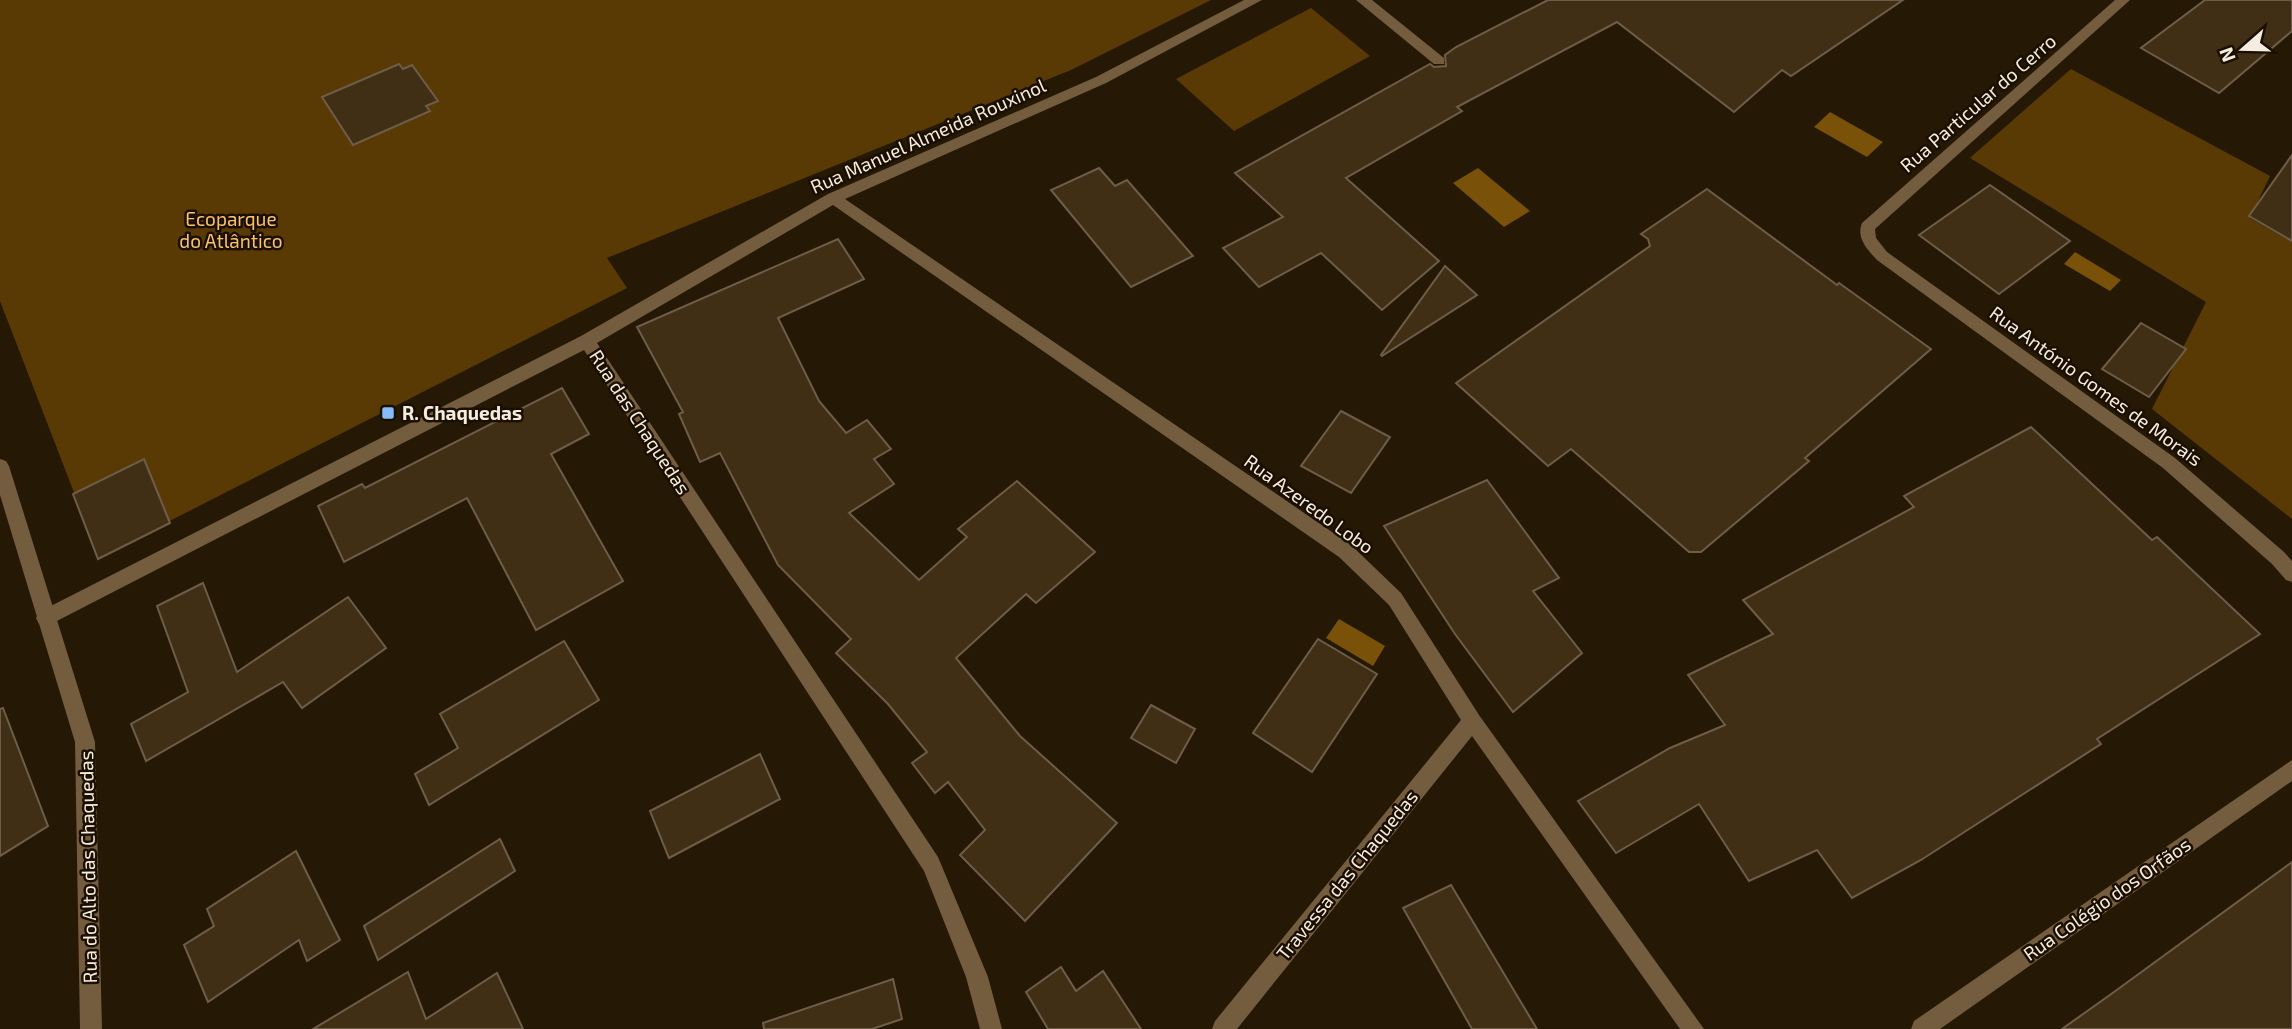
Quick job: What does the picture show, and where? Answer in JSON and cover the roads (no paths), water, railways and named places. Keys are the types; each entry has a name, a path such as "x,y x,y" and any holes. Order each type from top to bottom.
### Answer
{"street":[{"name":"Rua Manuel Almeida Rouxinol","path":"587,341 833,198 1101,79 1255,0"},
{"path":"1363,0 1439,61"},
{"name":"Rua Particular do Cerro","path":"1869,240 1867,226 2123,0"},
{"name":"Rua Azeredo Lobo","path":"833,198 1345,551 1395,599 1472,721 1693,1029"},
{"name":"Rua António Gomes de Morais","path":"1869,240 1882,256 2169,463 2278,558 2292,574"},
{"name":"Rua das Chaquedas","path":"45,618 587,341 931,864 977,976 991,1029"},
{"name":"Rua do Alto das Chaquedas","path":"0,466 85,742 91,1029"},
{"name":"Travessa das Chaquedas","path":"1223,1029 1472,721"},
{"name":"Rua Colégio dos Orfãos","path":"1922,1029 2292,769"}],"place":[{"name":"R. Chaquedas","path":"388,413"}],"park label":[{"name":"Ecoparque do Atlântico","path":"231,230"}]}
